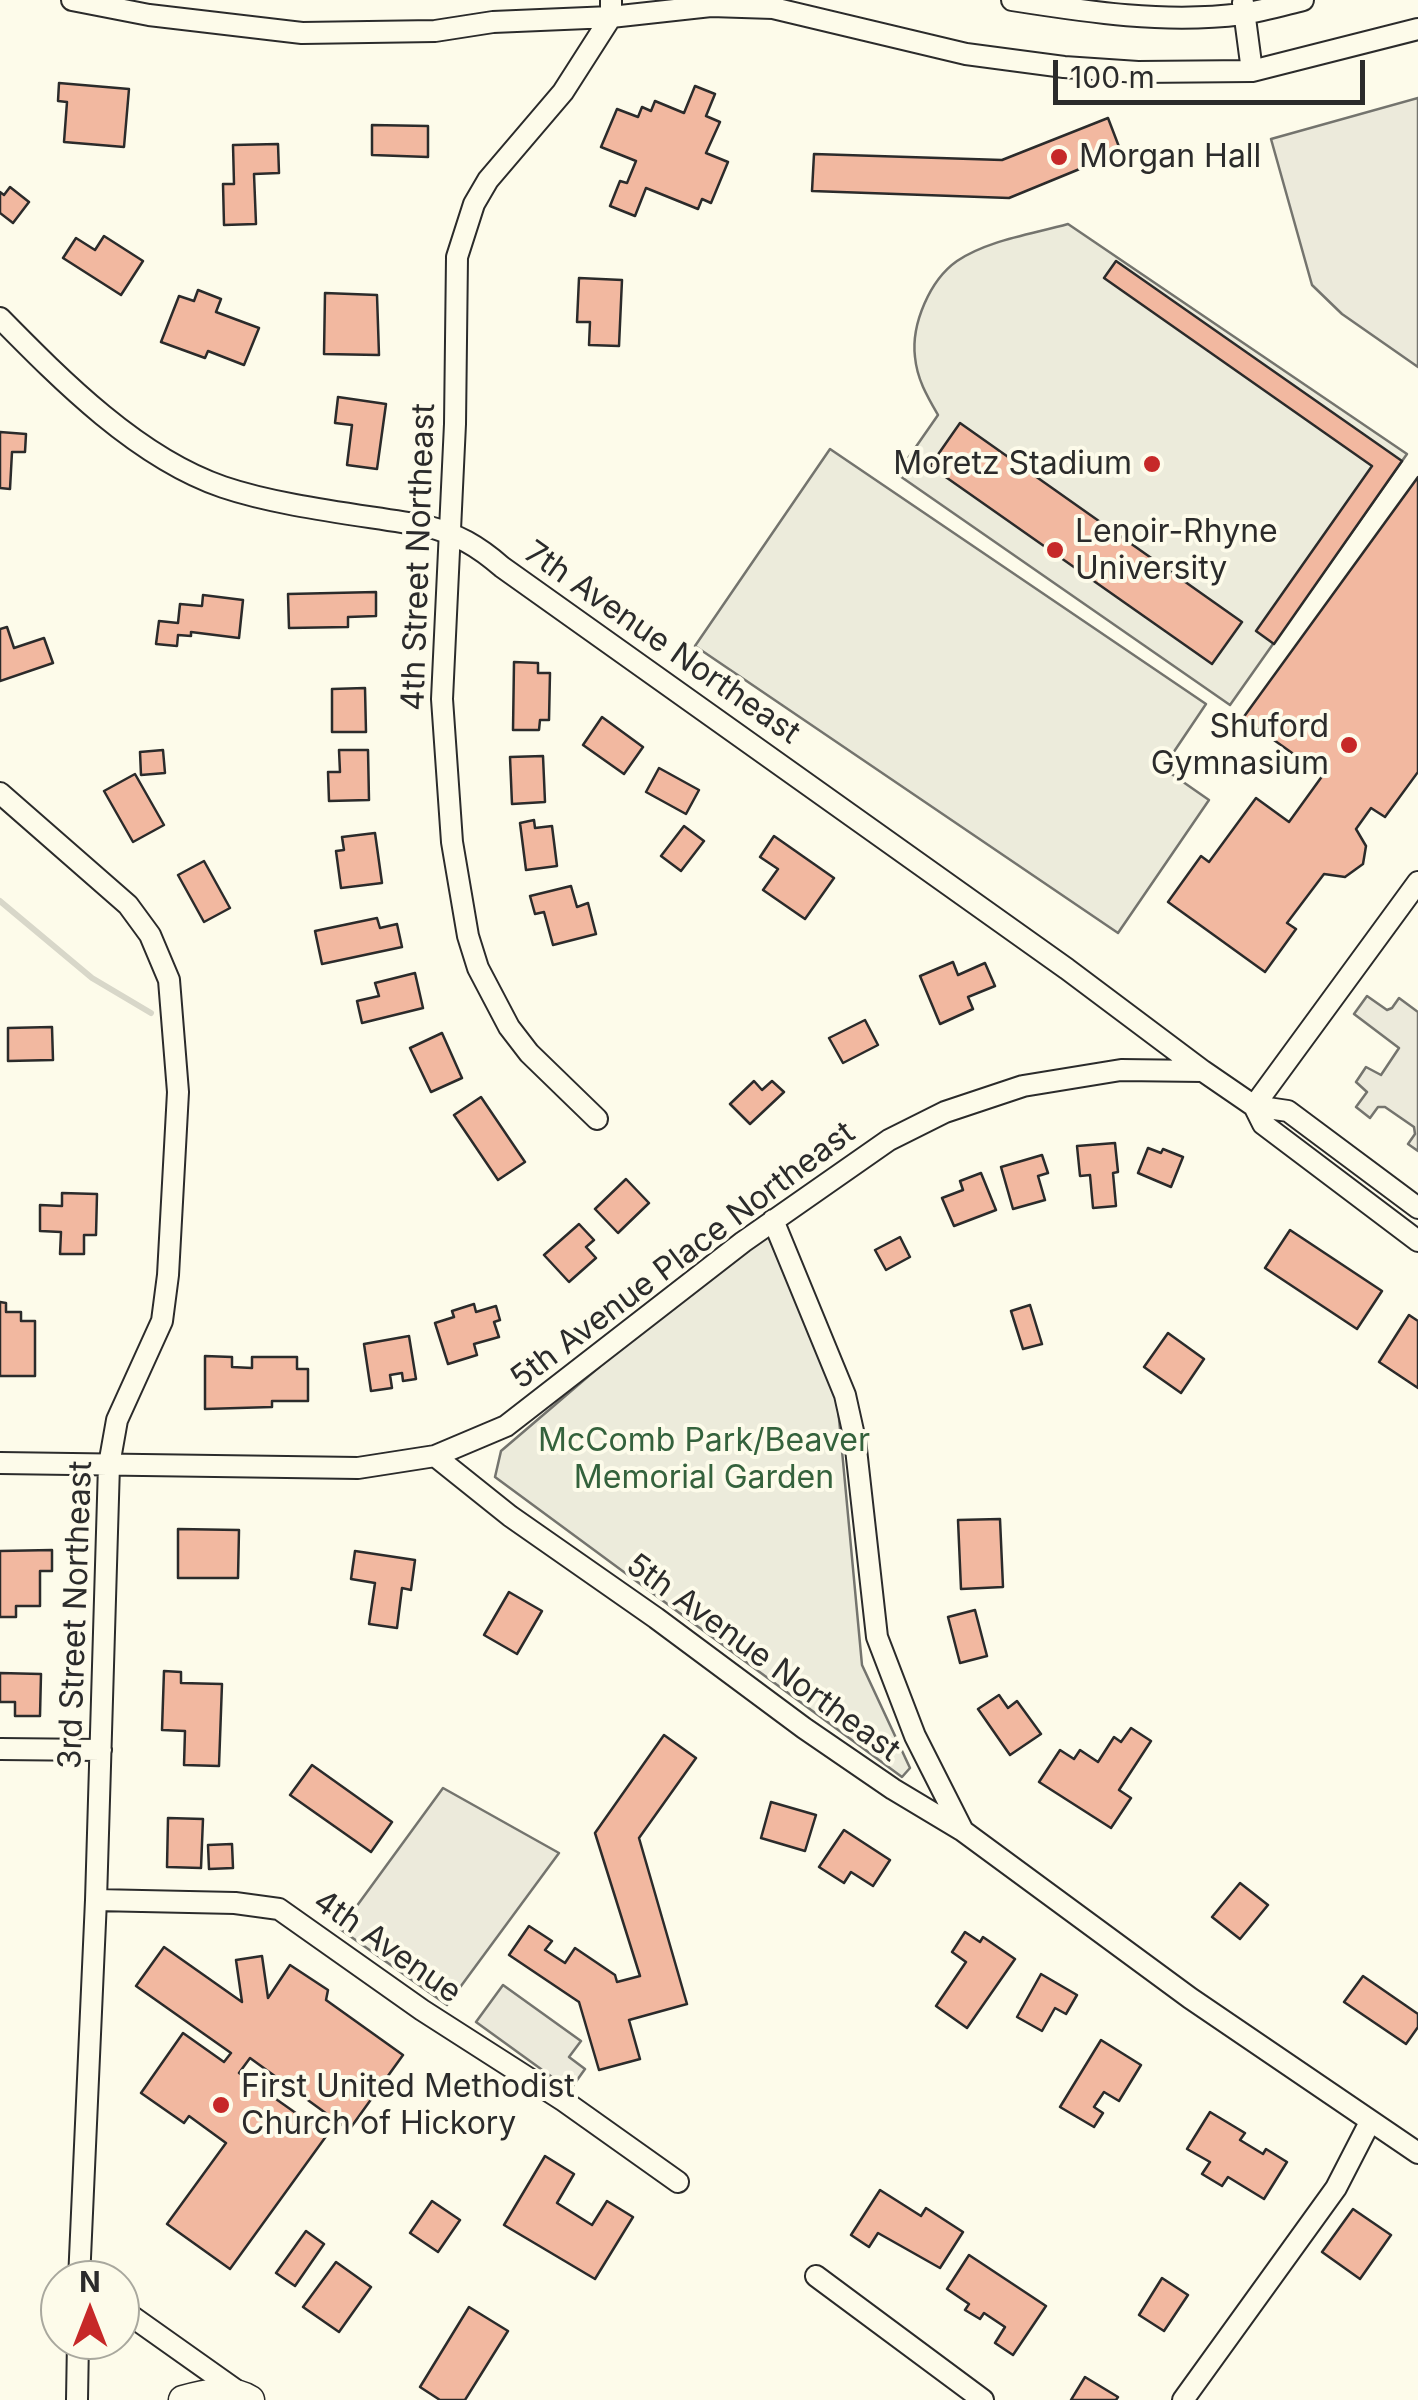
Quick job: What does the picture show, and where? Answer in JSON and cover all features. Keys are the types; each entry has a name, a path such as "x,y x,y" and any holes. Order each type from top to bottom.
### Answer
{"main road":[{"path":"184,2400 200,2395 245,2397"}],"street":[{"path":"72,0 149,15 302,34 434,31 611,8 772,8 966,54 1138,72 1252,70 1418,29"},
{"path":"1012,0 1100,14 1303,0"},
{"path":"1243,7 1252,70"},
{"name":"4th Street Northeast","path":"597,1119 529,1053 509,1026 485,983 468,936 446,781 442,682 457,257 464,230 488,180 563,92 611,8"},
{"name":"7th Avenue Northeast","path":"0,318 89,402 184,470 250,494 450,532 480,548 1254,1106 1288,1111 1418,1208"},
{"name":"3rd Street Northeast","path":"0,793 128,906 150,935 169,980 178,1092 162,1321 117,1420 109,1464 81,2260"},
{"path":"1254,1106 1418,882"},
{"name":"5th Avenue Place Northeast","path":"434,1456 506,1426 773,1220 889,1140 984,1098 1090,1073 1152,1068 1203,1070"},
{"name":"7th Avenue Northeast","path":"1254,1106 1263,1124 1418,1241"},
{"path":"773,1220 846,1395 855,1440 876,1637 915,1736 962,1831"},
{"path":"0,1463 358,1468 434,1456"},
{"name":"5th Avenue Northeast","path":"434,1456 510,1516 804,1728 962,1831 1125,1952 1418,2153"},
{"path":"0,1749 101,1750"},
{"name":"4th Avenue","path":"96,1900 235,1903 279,1909 678,2182"},
{"path":"1183,2400 1336,2188 1370,2122"},
{"path":"816,2276 983,2400"},
{"path":"140,2322 245,2397"},
{"path":"78,2360 78,2400"}],"green space":[{"name":"Moretz Stadium","path":"1068,224 1407,454 1230,705 897,474 938,415 920,380 915,344 919,317 938,279 957,261 982,248"},
{"path":"830,449 1206,704 1163,768 1209,800 1118,933 695,646"},
{"name":"McComb Park/Beaver Memorial Garden","path":"764,1226 837,1397 862,1665 910,1768 902,1777 495,1477 501,1451"}],"shaded area":[{"path":"1418,98 1418,367 1342,314 1312,285 1271,139"},
{"path":"1367,996 1387,1010 1399,998 1418,1012 1418,1151 1408,1144 1415,1134 1414,1127 1385,1107 1378,1107 1370,1118 1356,1107 1367,1092 1356,1082 1366,1067 1381,1075 1399,1048 1354,1014"},
{"path":"443,1788 559,1853 447,2005 340,1929"},
{"path":"503,1985 581,2041 569,2057 585,2069 570,2090 476,2022"}],"building":[{"path":"59,83 129,89 124,147 64,142 67,102 58,101"},
{"path":"695,86 715,94 706,116 720,122 706,153 728,162 711,203 702,199 698,209 646,188 635,216 610,206 620,181 627,183 636,161 601,147 617,109 638,117 642,107 651,111 655,101 684,113"},
{"name":"Morgan Hall","path":"1108,118 1121,152 1009,198 812,191 814,154 1002,160"},
{"path":"372,125 428,126 428,157 372,155"},
{"path":"278,144 279,173 254,174 256,224 224,225 223,184 234,184 233,145"},
{"path":"10,187 29,202 13,223 0,213 0,192 4,195"},
{"path":"104,236 143,261 121,295 63,258 76,238 95,250"},
{"path":"1116,261 1402,461 1274,644 1256,631 1372,466 1104,278"},
{"path":"579,278 622,280 619,346 589,345 590,322 577,322"},
{"path":"198,290 221,299 216,312 259,328 244,365 208,351 205,358 161,342 179,296 194,301"},
{"path":"325,293 377,295 379,355 324,354"},
{"path":"338,397 386,404 377,469 347,465 352,425 335,423"},
{"path":"960,423 1242,622 1212,664 930,466"},
{"path":"0,432 26,434 25,452 12,452 10,489 0,488"},
{"name":"Shuford Gymnasium","path":"1418,477 1418,772 1385,817 1371,808 1356,829 1366,846 1363,864 1345,877 1324,874 1287,923 1296,929 1265,972 1168,902 1201,856 1209,862 1256,798 1289,822 1323,775 1243,718"},
{"path":"376,592 376,616 348,617 348,627 289,628 288,594"},
{"path":"203,595 243,600 239,638 191,632 191,636 178,635 177,646 156,644 159,621 178,623 180,604 202,606"},
{"path":"7,627 14,648 44,638 53,663 0,681 0,629"},
{"path":"514,662 538,663 538,673 550,673 549,720 540,720 539,730 513,730"},
{"path":"365,688 366,732 332,732 332,689"},
{"path":"602,717 643,747 624,774 583,745"},
{"path":"163,750 165,773 141,775 140,752"},
{"path":"339,750 368,750 369,800 329,801 328,772 340,772"},
{"path":"543,756 545,802 512,804 510,757"},
{"path":"659,768 699,790 686,814 646,792"},
{"path":"135,774 164,825 133,842 104,791"},
{"path":"534,820 535,828 552,826 557,866 526,870 520,823"},
{"path":"684,826 704,841 681,871 661,856"},
{"path":"375,833 382,883 341,888 336,851 344,850 342,837"},
{"path":"774,836 834,878 805,919 763,890 778,869 760,857"},
{"path":"204,861 230,908 204,922 178,875"},
{"path":"571,886 577,907 588,903 596,934 553,945 544,912 535,914 530,896"},
{"path":"377,918 380,928 397,924 402,947 322,964 315,931"},
{"path":"953,962 958,975 985,963 995,986 968,997 973,1009 940,1024 920,976"},
{"path":"415,973 423,1008 362,1023 357,1001 379,996 375,983"},
{"path":"865,1020 878,1045 843,1063 829,1038"},
{"path":"52,1027 53,1060 8,1061 8,1028"},
{"path":"442,1033 462,1078 431,1092 410,1048"},
{"path":"754,1081 762,1090 772,1081 784,1092 750,1124 730,1104"},
{"path":"481,1097 525,1162 498,1180 454,1115"},
{"path":"1115,1143 1116,1206 1093,1208 1090,1175 1080,1176 1077,1146"},
{"path":"1148,1148 1183,1157 1171,1187 1138,1173"},
{"path":"1042,1155 1048,1173 1038,1176 1045,1200 1013,1209 1001,1167"},
{"path":"981,1173 996,1210 954,1226 942,1198 963,1190 960,1181"},
{"path":"626,1179 649,1203 618,1233 595,1209"},
{"path":"62,1193 97,1194 96,1235 84,1235 84,1254 60,1254 61,1232 40,1231 40,1205 62,1206"},
{"path":"579,1224 594,1240 586,1247 596,1258 569,1282 544,1255"},
{"path":"1290,1230 1382,1291 1357,1329 1265,1268"},
{"path":"900,1237 910,1257 886,1270 875,1250"},
{"path":"0,1302 6,1303 6,1312 21,1312 21,1321 35,1321 35,1376 0,1376"},
{"path":"474,1304 476,1312 496,1306 500,1320 494,1322 499,1337 474,1344 477,1355 448,1364 435,1323 454,1317 452,1311"},
{"path":"1030,1305 1042,1344 1023,1349 1011,1311"},
{"path":"1409,1315 1418,1321 1418,1388 1379,1362"},
{"path":"1168,1333 1204,1359 1181,1393 1144,1367"},
{"path":"409,1336 416,1379 403,1381 402,1373 390,1375 392,1388 371,1391 364,1344"},
{"path":"205,1356 232,1357 232,1367 252,1368 252,1357 297,1357 297,1369 308,1369 308,1401 272,1401 272,1407 205,1409"},
{"path":"1000,1519 1003,1587 961,1589 958,1520"},
{"path":"178,1529 239,1530 238,1578 178,1578"},
{"path":"52,1550 52,1571 40,1571 40,1606 16,1606 16,1617 0,1617 0,1551"},
{"path":"355,1551 415,1560 411,1590 402,1588 397,1628 369,1624 375,1583 351,1579"},
{"path":"509,1592 542,1611 517,1654 484,1635"},
{"path":"975,1610 987,1656 960,1663 948,1617"},
{"path":"164,1671 181,1672 181,1683 222,1684 219,1766 184,1765 185,1731 162,1730"},
{"path":"0,1673 41,1674 40,1716 15,1716 15,1702 0,1702"},
{"path":"999,1695 1008,1708 1017,1701 1041,1734 1010,1755 978,1709"},
{"path":"1131,1728 1151,1741 1119,1790 1131,1798 1111,1828 1039,1782 1060,1750 1074,1759 1080,1750 1098,1762 1114,1737 1121,1742"},
{"path":"664,1735 696,1758 639,1838 687,2004 629,2020 640,2059 599,2070 579,2002 509,1955 529,1926 552,1941 545,1950 565,1963 575,1948 615,1975 617,1982 640,1976 595,1833"},
{"path":"312,1765 392,1822 371,1852 290,1795"},
{"path":"771,1802 816,1815 805,1851 761,1838"},
{"path":"168,1818 203,1819 201,1868 167,1867"},
{"path":"844,1830 890,1860 873,1886 851,1872 844,1883 819,1867"},
{"path":"232,1844 233,1868 209,1869 208,1845"},
{"path":"1240,1883 1268,1905 1240,1939 1212,1917"},
{"path":"965,1932 980,1942 983,1937 1015,1959 967,2028 936,2006 966,1962 952,1952"},
{"name":"First United Methodist Church of Hickory","path":"164,1947 242,2002 236,1960 262,1956 268,1998 290,1965 328,1990 326,2000 403,2055 349,2130 250,2058 239,2073 327,2135 230,2269 167,2224 226,2143 189,2116 184,2123 141,2093 183,2033 224,2062 231,2053 136,1986"},
{"path":"1041,1974 1077,1995 1066,2014 1055,2008 1042,2031 1017,2017"},
{"path":"1363,1976 1418,2014 1418,2027 1406,2044 1344,2002"},
{"path":"1101,2040 1141,2065 1119,2101 1104,2092 1094,2107 1103,2113 1094,2127 1060,2107"},
{"path":"1210,2112 1245,2133 1240,2140 1287,2162 1264,2199 1228,2177 1222,2186 1202,2174 1210,2162 1187,2149"},
{"path":"545,2156 574,2174 557,2203 592,2225 607,2201 633,2217 595,2279 504,2225"},
{"path":"880,2190 921,2216 926,2208 963,2232 940,2268 878,2233 869,2247 851,2235"},
{"path":"432,2201 460,2220 438,2252 410,2233"},
{"path":"1353,2209 1391,2235 1360,2279 1322,2252"},
{"path":"306,2231 324,2244 295,2286 276,2273"},
{"path":"969,2255 1046,2306 1013,2355 995,2343 1005,2327 984,2313 980,2319 965,2310 969,2304 947,2289"},
{"path":"336,2262 371,2287 339,2332 303,2307"},
{"path":"1162,2278 1188,2295 1164,2331 1139,2315"},
{"path":"469,2307 508,2331 465,2400 440,2400 420,2387"},
{"path":"1085,2377 1118,2397 1116,2400 1071,2400"}],"waterway":[{"path":"0,901 92,978 151,1013"}],"place":[{"name":"Morgan Hall","path":"1059,157"},
{"name":"Moretz Stadium","path":"1152,464"},
{"name":"Lenoir-Rhyne University","path":"1055,550"},
{"name":"Shuford Gymnasium","path":"1349,745"},
{"name":"First United Methodist Church of Hickory","path":"221,2105"}]}
